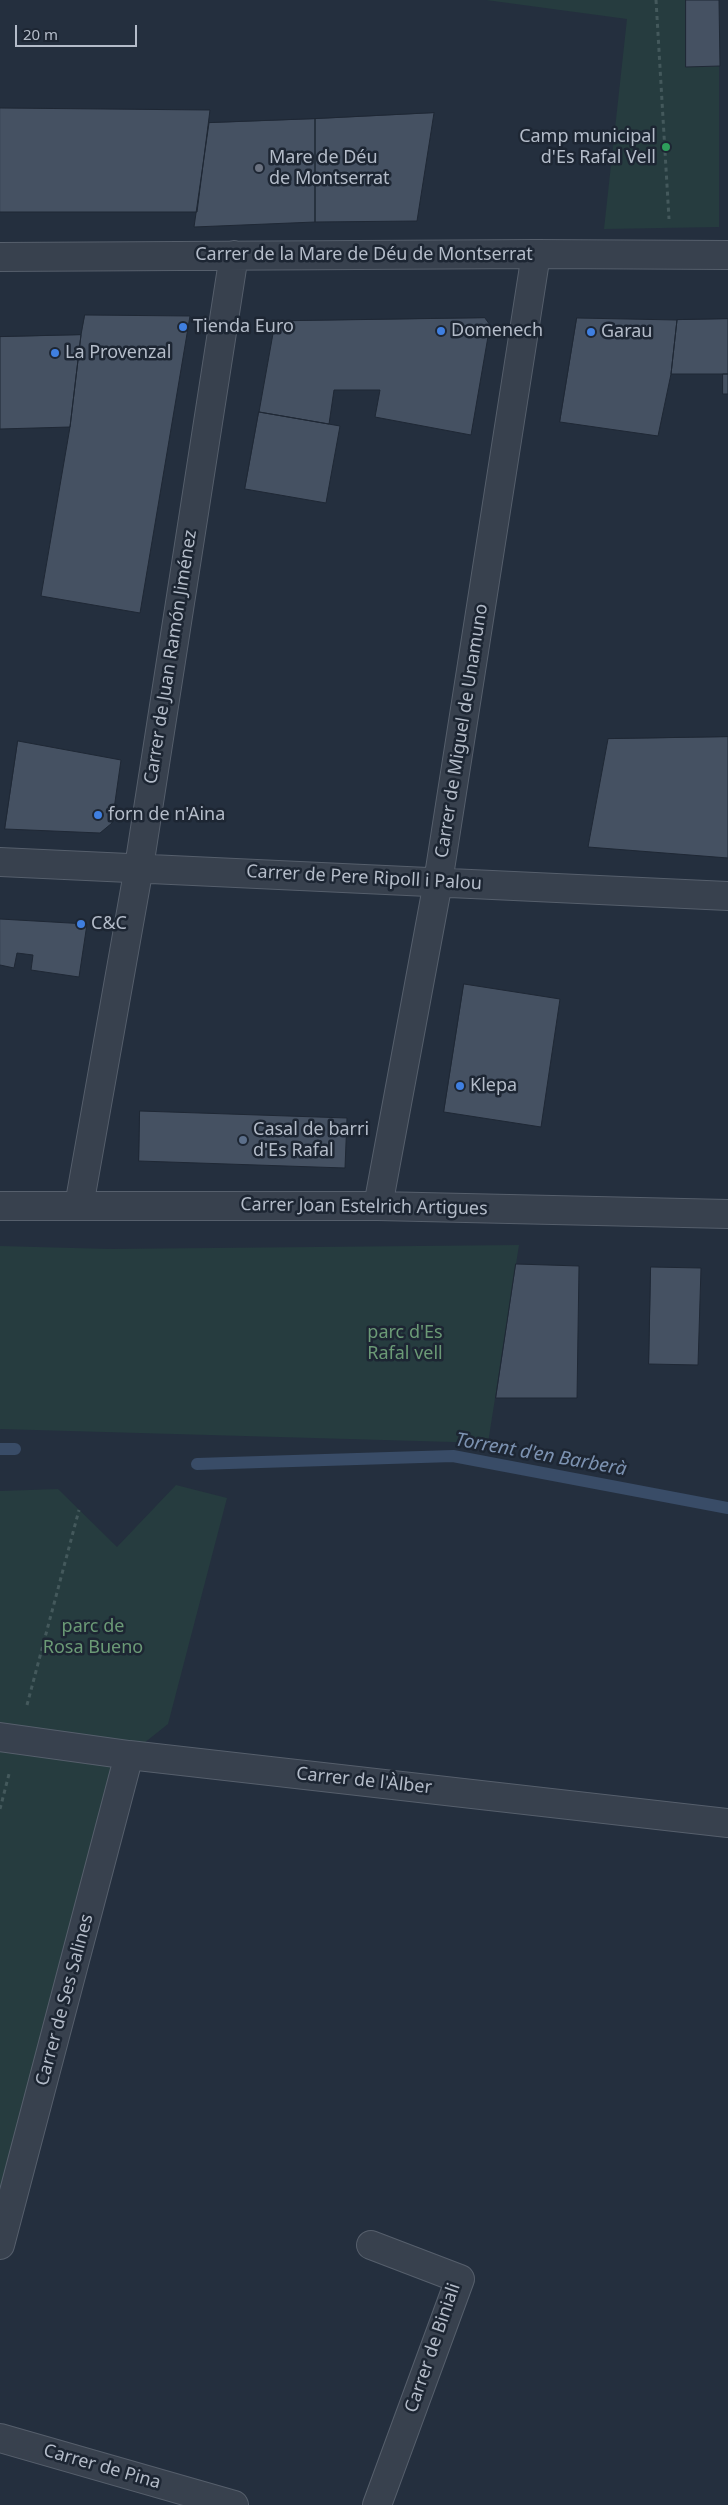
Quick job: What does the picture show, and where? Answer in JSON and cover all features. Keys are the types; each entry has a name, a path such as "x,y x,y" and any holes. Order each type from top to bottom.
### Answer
{"street":[{"name":"Carrer de la Mare de Déu de Montserrat","path":"0,257 536,254 728,255"},
{"name":"Carrer de Miguel de Unamuno","path":"378,1206 438,882 536,254"},
{"name":"Carrer de Juan Ramón Jiménez","path":"79,1206 139,867 234,255"},
{"name":"Carrer de Pere Ripoll i Palou","path":"0,862 728,896"},
{"name":"Carrer Joan Estelrich Artigues","path":"0,1206 378,1206 728,1214"},
{"name":"Carrer de l'Àlber","path":"9,1738 129,1755 728,1823"},
{"name":"Carrer de Ses Salines","path":"0,2245 129,1755"},
{"name":"Carrer de Biniali","path":"372,2244 460,2279 377,2505"},
{"name":"Carrer de Pina","path":"0,2438 234,2505"}],"path":[{"path":"656,0 671,255"},
{"path":"0,1809 9,1738 79,1510"}],"green space":[{"name":"Camp municipal d'Es Rafal Vell","path":"486,0 719,0 719,227 604,229 627,19"},
{"name":"parc d'Es Rafal vell","path":"519,1245 488,1443 0,1429 0,1246 110,1249"},
{"name":"parc de Rosa Bueno","path":"176,1485 227,1498 168,1724 129,1755 0,2245 0,1491 58,1489 117,1547"}],"building":[{"path":"686,0 719,0 720,66 686,67"},
{"path":"0,108 210,110 197,212 0,212"},
{"path":"434,113 417,221 315,222 315,119"},
{"name":"Mare de Déu de Montserrat","path":"315,119 315,222 194,227 209,123"},
{"path":"85,315 190,316 140,613 41,596 70,427"},
{"path":"485,318 490,325 471,435 375,417 380,390 334,390 329,424 259,412 274,328 283,321"},
{"path":"577,318 677,320 671,374 658,436 560,422"},
{"path":"728,319 728,374 671,374 677,320"},
{"path":"81,335 70,427 0,429 0,337"},
{"path":"723,374 728,374 728,394 723,394"},
{"path":"259,412 340,426 326,503 245,489"},
{"path":"728,737 728,858 588,847 608,739"},
{"path":"18,741 121,760 112,823 100,833 5,829"},
{"path":"0,919 87,924 79,977 31,970 33,955 17,953 14,968 0,965"},
{"path":"464,984 560,999 541,1127 444,1112"},
{"name":"Casal de barri d'Es Rafal","path":"140,1111 347,1118 345,1168 139,1161"},
{"path":"516,1264 579,1266 577,1398 496,1398"},
{"path":"651,1267 701,1268 698,1365 649,1364"}],"waterway":[{"name":"Torrent d'en Barberà","path":"0,1449 15,1449"},
{"name":"Torrent d'en Barberà","path":"197,1464 453,1456 728,1508"}],"place":[{"name":"Camp municipal d'Es Rafal Vell","path":"666,147"},
{"name":"Mare de Déu de Montserrat","path":"259,168"},
{"name":"Tienda Euro","path":"183,327"},
{"name":"Domenech","path":"441,331"},
{"name":"Garau","path":"591,332"},
{"name":"La Provenzal","path":"55,353"},
{"name":"forn de n'Aina","path":"98,815"},
{"name":"C&C","path":"81,924"},
{"name":"Klepa","path":"460,1086"},
{"name":"Casal de barri d'Es Rafal","path":"243,1140"}]}
